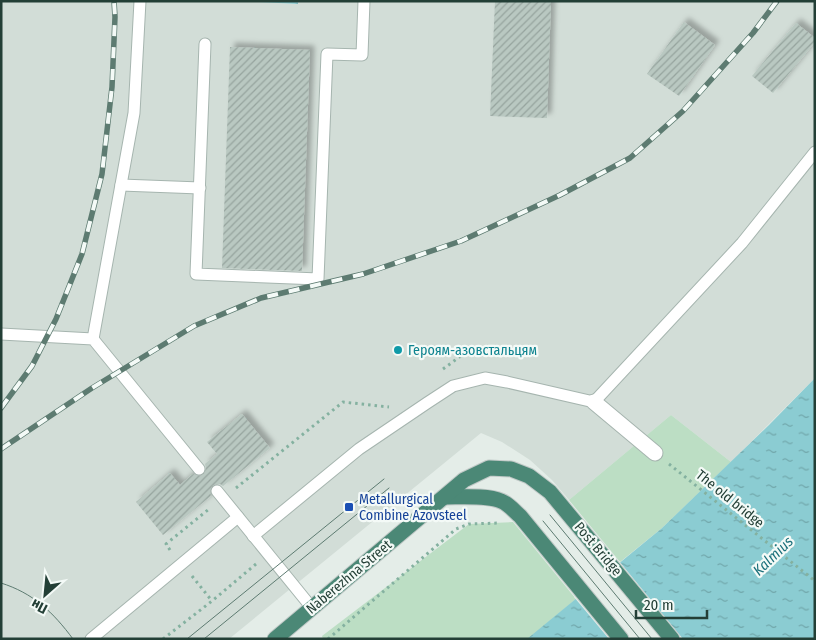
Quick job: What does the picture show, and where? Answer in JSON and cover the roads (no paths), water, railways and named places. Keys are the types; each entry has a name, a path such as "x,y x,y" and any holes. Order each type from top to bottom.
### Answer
{"highway":[{"name":"Naberezhna Street","path":"276,639 464,480 489,468 511,469 528,476 550,492 562,506"},
{"path":"445,496 489,498 502,501 532,531 621,639"},
{"name":"Post Bridge","path":"562,506 672,639"}],"street":[{"path":"594,402 655,453"}],"lane":[{"path":"93,339 134,114 140,1"},
{"path":"205,44 196,274 318,279 327,54 362,56 364,1"},
{"path":"253,536 359,449 453,386 485,378 594,402 742,243 815,152"},
{"path":"121,185 200,188"},
{"path":"1,334 93,339 198,469"},
{"path":"220,495 312,608"},
{"path":"90,639 238,517"}],"water":[{"path":"237,1 298,1 298,4"},
{"name":"Kalmius","path":"815,378 815,639 527,639 662,528"}],"tram line":[{"path":"187,639 384,479"},
{"path":"204,639 389,488"},
{"path":"550,515 652,639"},
{"path":"543,521 640,639"},
{"path":"1,583 33,598 58,620 73,639"}],"railway":[{"path":"1,408 32,366 56,319 82,254 102,174 112,87 114,1"},
{"path":"1,449 92,388 194,326 261,298 363,274 461,241 560,195 630,158 683,111 753,33 777,1"}],"place":[{"name":"Героям-азовстальцям","path":"398,350"},
{"name":"Metallurgical Combine Azovsteel","path":"349,507"}]}
